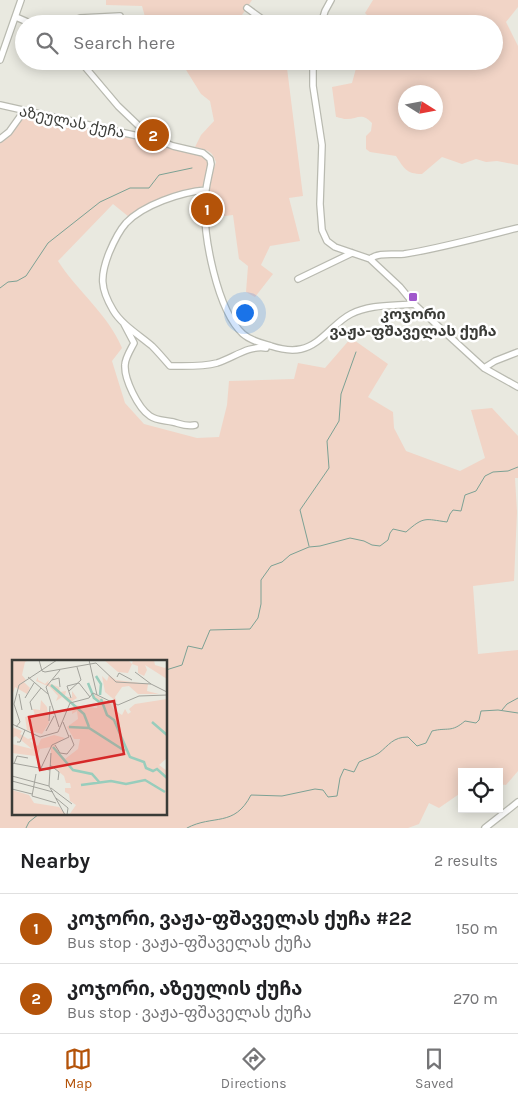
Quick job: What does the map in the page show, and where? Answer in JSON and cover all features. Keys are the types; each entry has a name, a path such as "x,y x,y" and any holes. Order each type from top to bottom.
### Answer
{"street":[{"path":"17,15 21,0"},
{"path":"324,15 331,0"},
{"path":"247,8 257,15"},
{"path":"0,60 15,20"},
{"path":"88,70 118,106 142,128 145,135 172,146 203,153 208,156 211,164 206,190 205,218 207,237 225,308 230,318 243,334 252,340 279,348"},
{"path":"313,70 313,86 322,145 320,204 322,230 327,241 336,247 370,259 400,286 414,304 484,368 518,388"},
{"name":"აზეულას ქუჩა","path":"0,105 138,136 145,135"},
{"path":"0,139 9,132 24,111"},
{"path":"206,190 191,191 144,209 127,222 117,234 104,265 102,287 114,312 154,348 170,366 191,367 216,363 255,347 296,349 307,347 350,314 366,308 414,304"},
{"path":"370,259 378,255 403,254 517,229"},
{"path":"298,280 352,253"},
{"path":"122,321 134,343 125,364 128,379 138,403 150,417 187,427 195,426"},
{"path":"484,368 495,361 518,352"},
{"path":"485,828 518,802"}],"shaded area":[{"path":"106,0 252,0 242,15 144,15 142,6 106,5"},
{"path":"373,0 518,0 518,7 506,22 518,46 518,165 497,161 486,162 476,159 462,164 442,157 422,174 412,173 406,170 396,156 370,152 366,149 366,136 371,131 372,123 368,119 365,117 344,119 336,117 332,87 352,83 356,70 503,70 503,15 367,15 365,13"},
{"path":"186,70 287,70 303,196 289,198 300,241 270,246 261,265 273,274 255,297 246,292 248,266 239,259 233,215 208,218 209,183 216,162 213,155 208,151 195,147 201,135 214,121 210,101 201,94"},
{"path":"26,114 129,136 201,155 207,160 208,169 203,186 149,204 129,217 113,204 58,261 101,313 116,336 122,348 112,361 125,403 144,424 197,438 219,437 227,405 229,381 294,379 298,363 325,368 351,338 388,364 368,397 393,412 394,428 406,451 460,471 485,458 471,410 492,408 518,436 518,478 515,478 517,512 514,581 473,586 478,654 518,650 518,771 506,785 503,785 503,768 458,768 458,795 439,808 429,803 419,824 408,828 0,828 0,143"}],"waterway":[{"path":"0,288 8,282 17,281 26,276 48,243 100,202 130,188 149,188 159,175 192,168"},
{"path":"309,546 300,510 329,468 327,441 339,421 341,394 356,352"},
{"path":"168,669 182,665 188,646 202,649 210,630 250,629 258,618 261,604 261,580 271,566 282,562 290,555 309,547 350,538 380,546 388,540 393,529 406,532 417,523 425,520 447,522 453,510 461,511 465,495 476,491 485,476 493,472 508,471 518,467"},
{"path":"502,710 507,704 518,698"},
{"path":"187,828 230,816 237,812 251,795 282,796 315,789 323,790 328,797 337,796 340,778 344,769 354,772 359,762 379,753 395,740 408,737 417,746 426,743 432,731 453,728 465,721 476,723 479,720 481,711 498,710 518,713"},
{"path":"26,828 29,822 36,816"}],"place":[{"name":"კოჯორი, აზეულის ქუჩა","path":"153,135"},
{"name":"კოჯორი, ვაჟა-ფშაველას ქუჩა #22","path":"207,209"},
{"name":"კოჯორი ვაჟა-ფშაველას ქუჩა","path":"413,297"}]}
